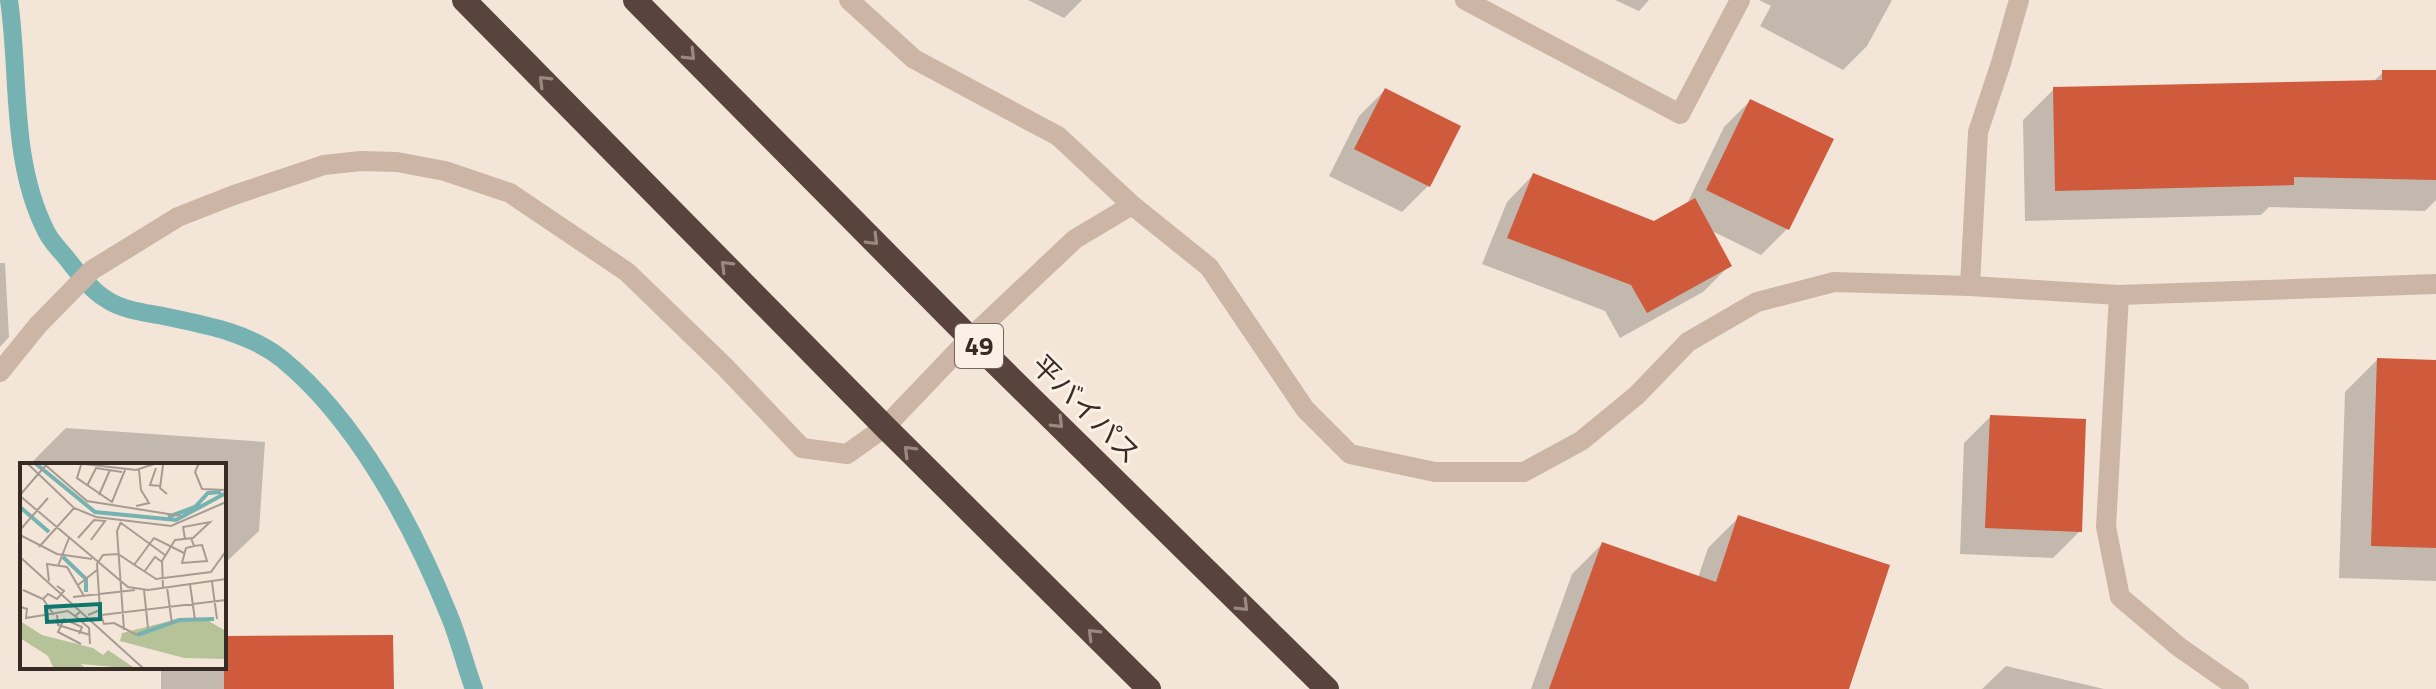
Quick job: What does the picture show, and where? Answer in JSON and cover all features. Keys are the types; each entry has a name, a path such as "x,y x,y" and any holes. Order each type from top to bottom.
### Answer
{"highway":[{"path":"464,0 885,427 1149,689"},
{"name":"平バイパス","path":"635,0 970,338 1327,689"}],"street":[{"path":"849,0 914,59 1058,136 1132,205 1209,267 1305,409 1350,454 1435,472 1524,472 1581,441 1637,395 1688,342 1757,302 1834,282 2119,295 2436,284"},
{"path":"1465,0 1680,114 1740,0"},
{"path":"1970,286 1978,132 2019,0"},
{"path":"0,372 47,315 92,270 178,217 324,165 361,161 397,162 445,171 510,193 627,272 725,367 802,448 847,454 885,427 970,338 1075,239 1132,205"},
{"path":"2119,295 2106,527 2120,597 2179,647 2239,689"}],"building":[{"path":"2382,70 2436,70 2436,180 2294,177 2294,185 2055,191 2053,87 2382,80"},
{"path":"1385,88 1461,126 1430,187 1354,149"},
{"path":"1750,99 1834,139 1789,230 1706,190"},
{"path":"1533,173 1654,221 1695,198 1732,266 1647,313 1631,285 1507,238"},
{"path":"2377,358 2436,360 2436,548 2371,546"},
{"path":"1990,415 2086,419 2082,532 1985,528"},
{"path":"1738,515 1890,565 1849,689 1549,689 1602,542 1716,582"},
{"path":"393,635 394,689 224,689 226,636"}],"waterway":[{"path":"9,0 21,147 35,204 51,239 101,296 131,310 206,325 238,335 268,349 309,384 358,443 400,511 435,581 474,689"}]}
